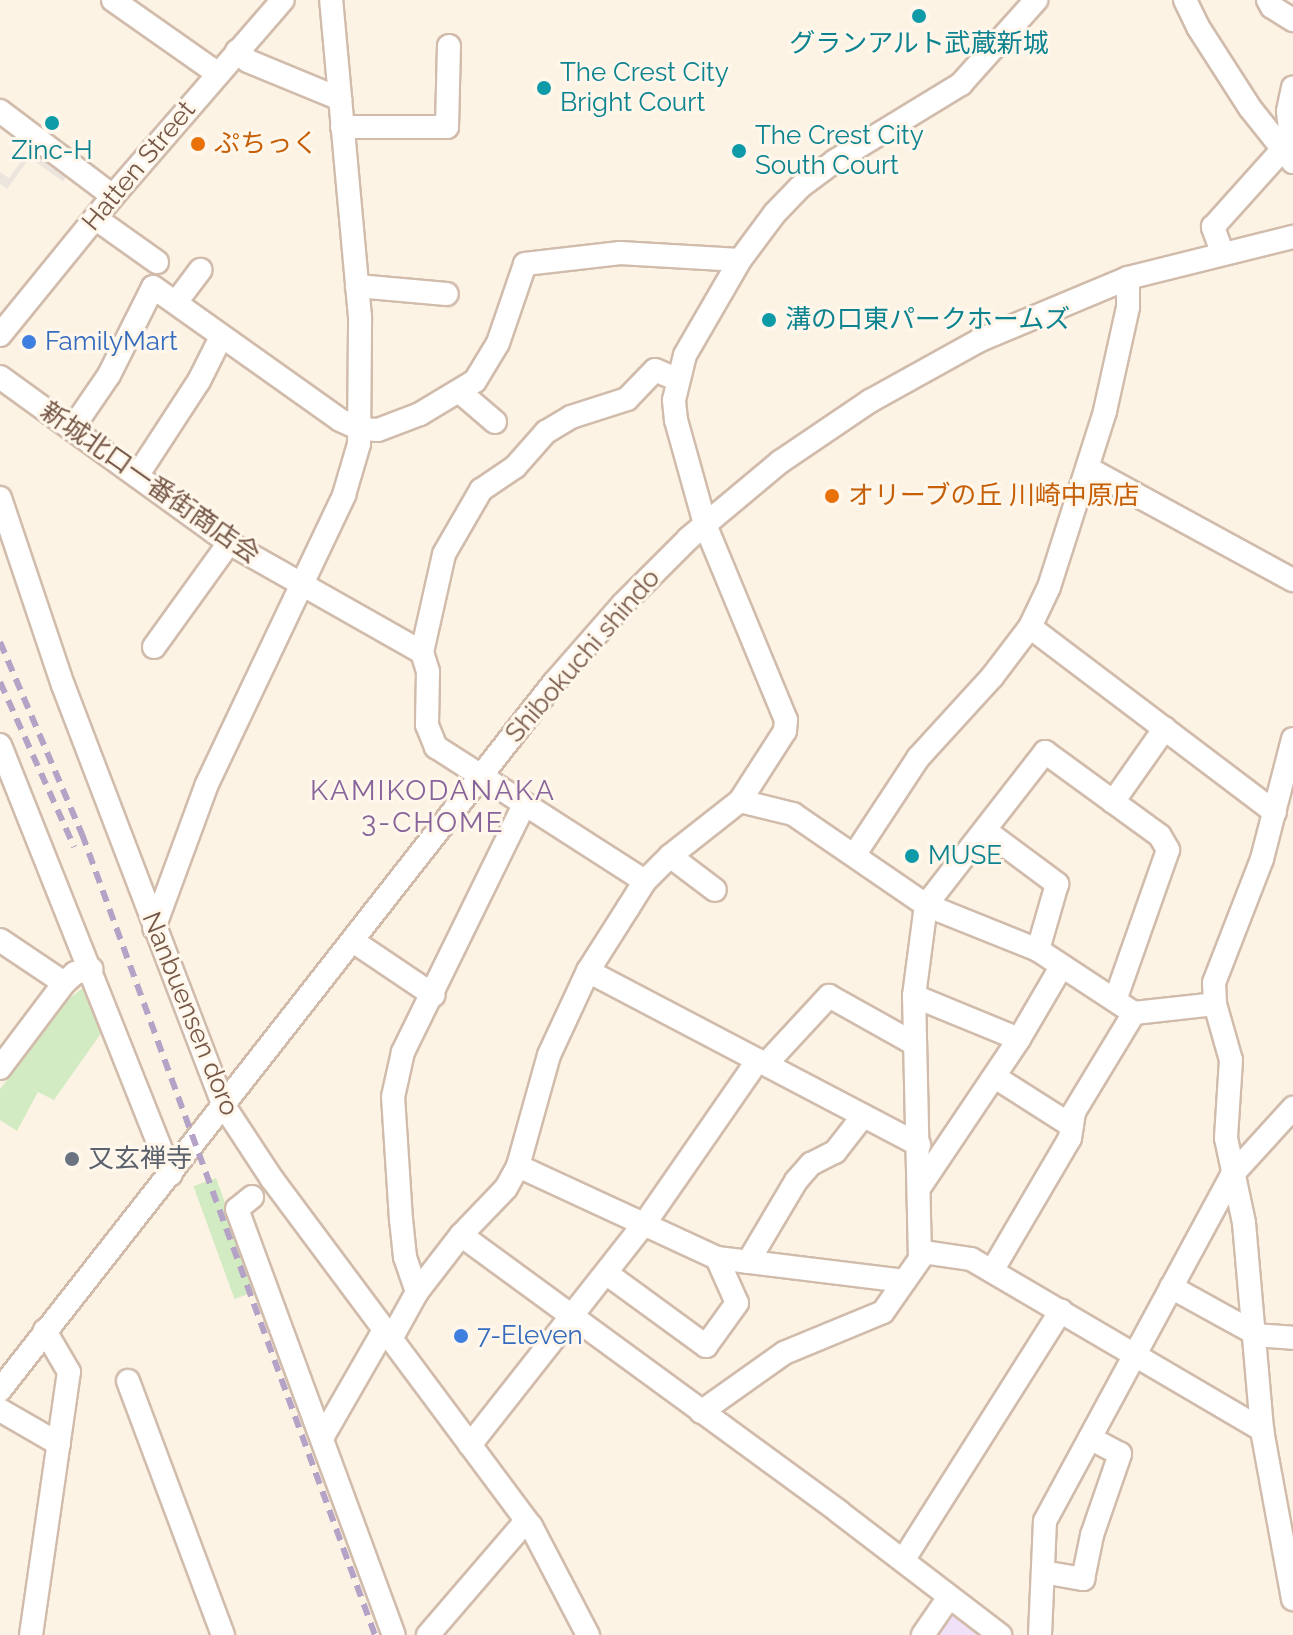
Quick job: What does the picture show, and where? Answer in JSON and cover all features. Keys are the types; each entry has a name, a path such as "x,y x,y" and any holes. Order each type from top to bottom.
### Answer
{"street":[{"path":"113,0 217,73"},
{"name":"Hatten Street","path":"3,326 217,73 283,0"},
{"path":"154,928 207,784 344,495 360,429 357,286 331,0"},
{"path":"322,1438 417,1292 461,1235 506,1188 518,1166 549,1055 588,971 645,881 670,856 740,801 785,731 786,720 705,524 676,420 674,400 685,355 740,260 775,213 800,187 835,161 961,84 1036,0"},
{"path":"1185,0 1250,108 1289,158"},
{"path":"1268,0 1272,7 1293,20"},
{"path":"342,127 447,127 449,46"},
{"path":"237,51 248,61 340,99"},
{"path":"1222,252 1213,227 1289,158 1288,111 1293,88"},
{"path":"0,111 113,196"},
{"path":"95,218 157,262"},
{"name":"Shibokuchi shindo","path":"0,1390 553,684 623,604 705,524 780,462 870,401 980,340 1128,278 1222,252 1293,237"},
{"path":"72,429 109,375 153,287 177,301 221,337 340,420 360,429 378,430 420,414 475,381 493,356 525,264 620,253 740,260"},
{"path":"177,301 200,270"},
{"path":"855,854 918,758 992,677 1030,627 1049,587 1089,469 1128,307 1128,278"},
{"path":"357,286 447,294"},
{"path":"137,476 199,381 221,337"},
{"path":"645,881 436,747 427,725 428,672 422,652 444,554 481,490 515,467 546,432 571,417 627,399 655,370 678,380"},
{"name":"新城北口一番街商店会","path":"0,377 229,543 422,652"},
{"path":"460,392 495,422"},
{"path":"1089,469 1293,580"},
{"name":"Nanbuensen doro","path":"0,498 63,685 224,1106 272,1179 526,1521 577,1608 588,1635"},
{"path":"154,647 229,543"},
{"path":"1030,627 1275,812"},
{"path":"1113,802 1165,728"},
{"path":"0,745 92,969 171,1174"},
{"path":"1292,746 1262,859 1214,983 1215,1004 1231,1060 1226,1138 1244,1223 1262,1430 1293,1599"},
{"path":"701,1412 784,1353 883,1312 923,1252 914,996 926,905 1045,752 1160,836 1168,850 1116,998"},
{"path":"740,801 793,814 926,905 1038,950 1061,967 1116,998 1134,1013 1215,1004"},
{"path":"417,1292 404,1244 393,1097 403,1052 524,805"},
{"path":"986,831 1057,884 1038,950"},
{"path":"670,856 715,890"},
{"path":"353,941 433,995"},
{"path":"4,950 64,983"},
{"path":"921,1185 995,1077 1061,967"},
{"path":"0,1068 64,983 75,973 92,969"},
{"path":"588,971 919,1145"},
{"path":"470,1445 574,1317 762,1062 829,996 915,1044"},
{"path":"914,996 1019,1039"},
{"path":"992,1271 1070,1138 1074,1112 1134,1013"},
{"path":"995,1077 1072,1126"},
{"path":"1040,1635 1045,1521 1232,1175 1293,1108"},
{"path":"748,1262 796,1181 811,1164 835,1152 863,1116"},
{"path":"518,1166 717,1258 905,1281"},
{"path":"252,1197 237,1209 394,1635"},
{"path":"461,1235 904,1559"},
{"path":"923,1252 971,1259 1262,1430"},
{"path":"606,1273 706,1346 737,1303 717,1258"},
{"path":"1171,1287 1254,1334 1293,1338"},
{"path":"1000,1635 902,1563 1061,1311"},
{"path":"31,1635 69,1372 45,1331"},
{"path":"128,1381 223,1635"},
{"path":"0,1410 59,1444"},
{"path":"1043,1572 1083,1579 1092,1535 1120,1454 1090,1438"},
{"path":"428,1635 526,1521"},
{"path":"923,1635 949,1597"}],"shaded area":[{"path":"35,142 39,145 7,189 0,184 0,172 9,178"},
{"path":"40,148 71,170 63,181 32,159"},
{"path":"955,1611 988,1635 934,1635 949,1613"}],"green space":[{"path":"84,987 102,1032 54,1100 38,1092 17,1131 0,1120 0,1089 66,1001"},
{"path":"216,1178 257,1291 234,1299 193,1186"}],"railway":[{"path":"0,642 82,834 375,1635"},
{"path":"0,682 74,847"}],"place":[{"name":"グランアルト武蔵新城","path":"919,16"},
{"name":"The Crest City Bright Court","path":"544,88"},
{"name":"Zinc-H","path":"52,123"},
{"name":"ぷちっく","path":"198,144"},
{"name":"The Crest City South Court","path":"739,151"},
{"name":"溝の口東パークホームズ","path":"769,320"},
{"name":"FamilyMart","path":"29,342"},
{"name":"オリーブの丘 川崎中原店","path":"832,496"},
{"name":"MUSE","path":"912,856"},
{"name":"又玄禅寺","path":"72,1159"},
{"name":"7-Eleven","path":"461,1336"}],"district":[{"name":"KAMIKODANAKA 3-CHOME","path":"433,807"}]}
